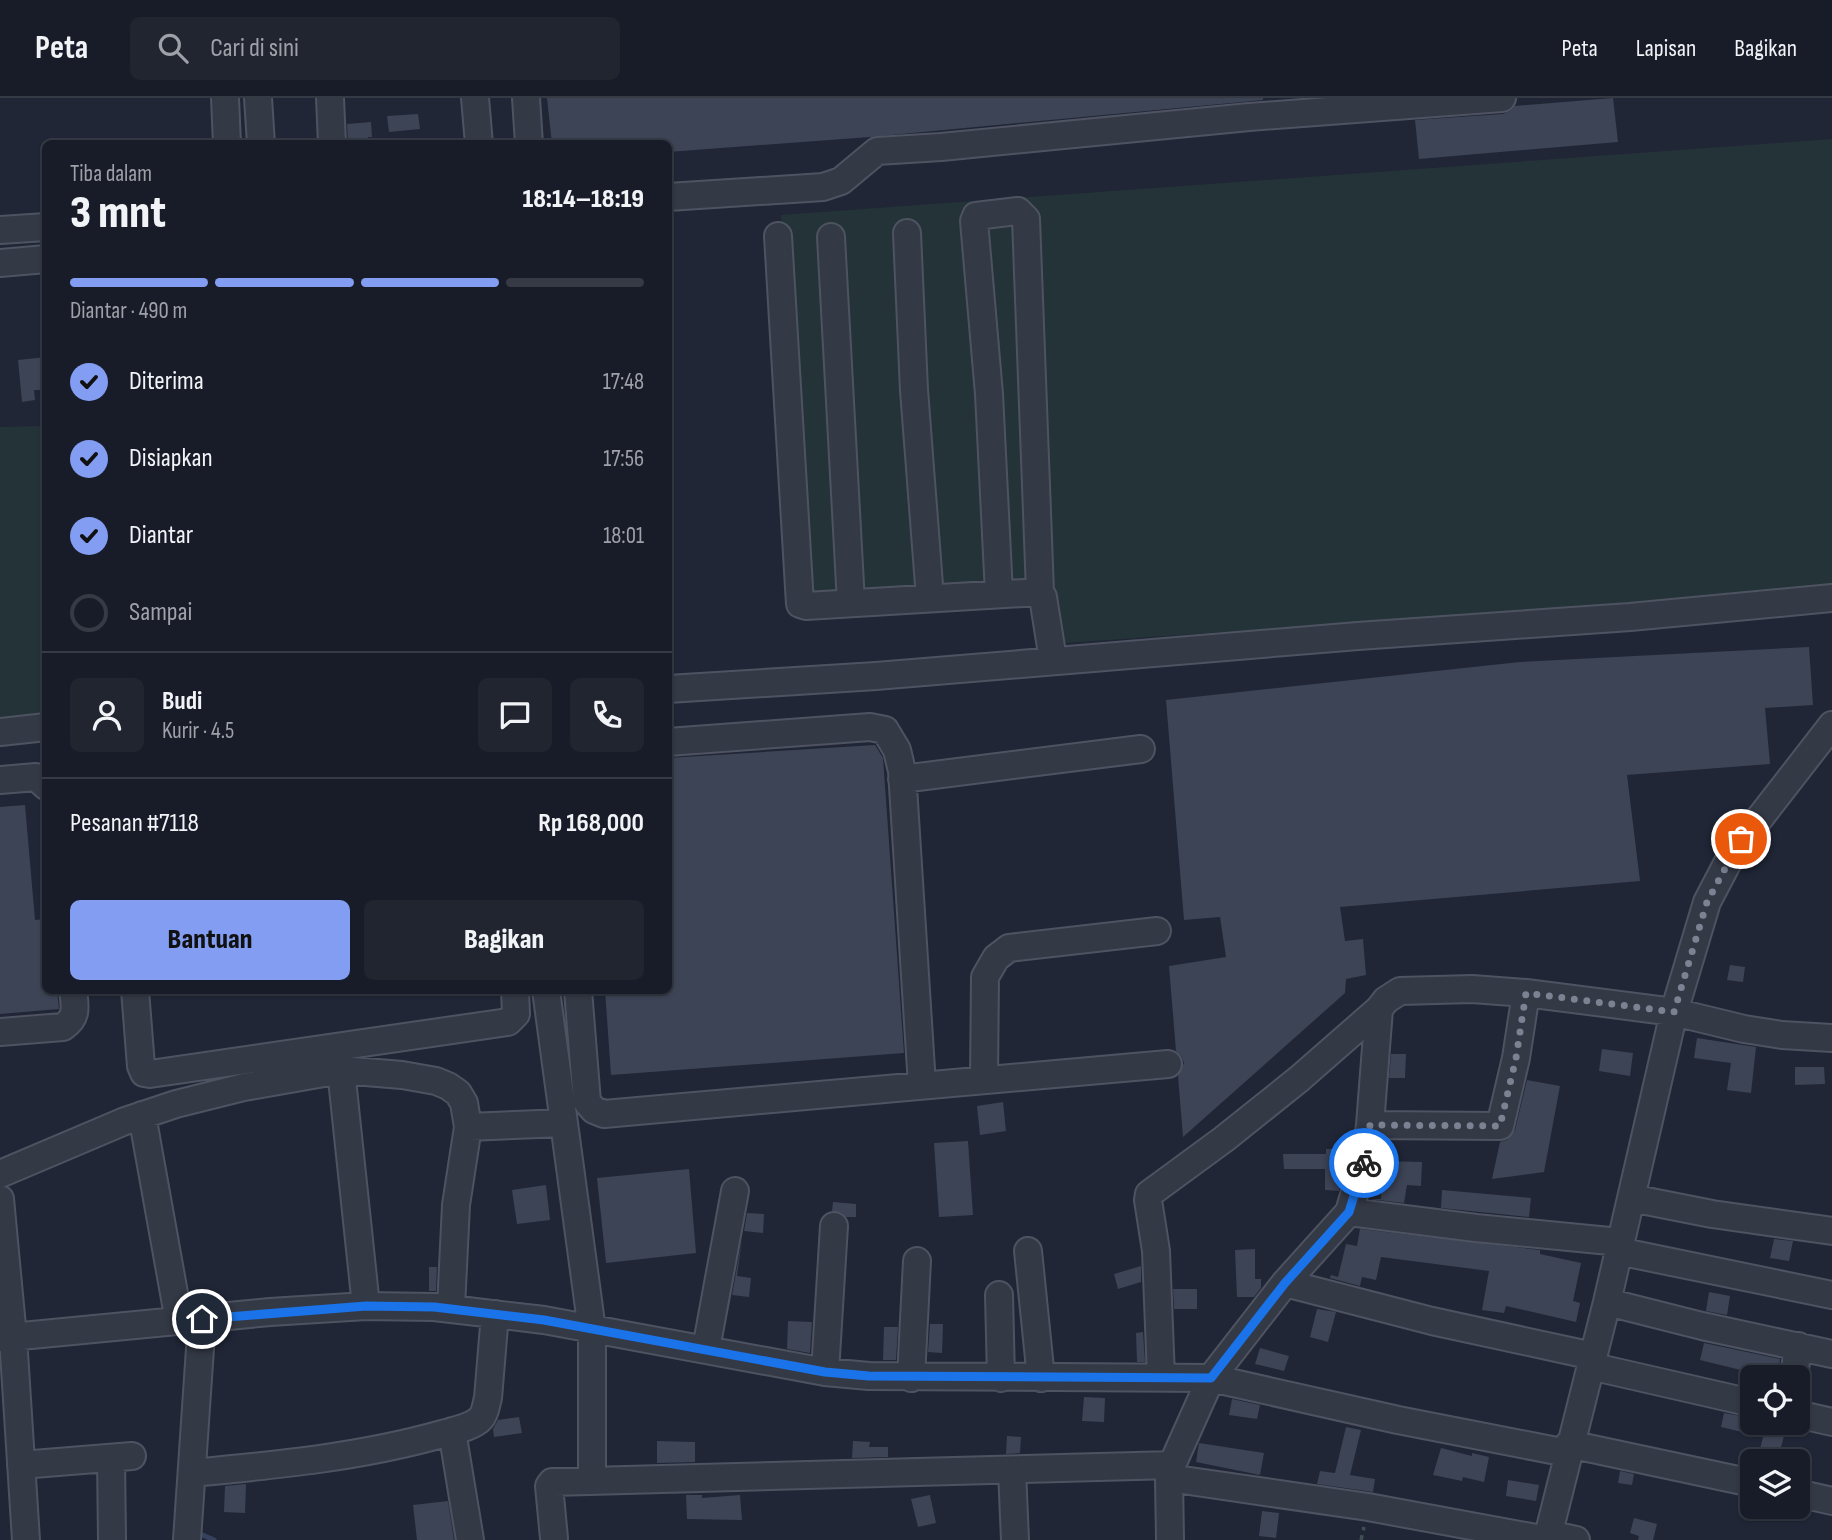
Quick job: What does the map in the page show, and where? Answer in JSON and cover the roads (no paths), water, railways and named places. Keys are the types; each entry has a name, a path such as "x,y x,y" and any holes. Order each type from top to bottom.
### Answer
{"street":[{"path":"225,98 227,140"},
{"path":"258,98 261,140"},
{"path":"330,98 332,140"},
{"path":"475,98 478,140"},
{"path":"526,98 529,140"},
{"path":"672,197 823,187 841,181 877,151 1053,135 1300,106 1502,98"},
{"path":"999,594 989,394 974,221 976,216 982,214 1018,211 1026,219 1040,592 1053,660"},
{"path":"0,230 42,227"},
{"path":"907,233 914,390 930,598"},
{"path":"778,236 799,597 802,605 1040,592"},
{"path":"831,237 851,603"},
{"path":"0,263 42,259"},
{"path":"672,689 838,679 1053,660 1630,617 1832,598"},
{"path":"554,1538 550,1483 1012,1470 1171,1472 1547,1540 1674,1012 1707,902 1741,839 1759,820 1832,725"},
{"path":"0,732 42,727"},
{"path":"672,742 870,727 885,730 897,750 902,779 922,1085"},
{"path":"902,779 1141,748"},
{"path":"0,780 36,777 42,782"},
{"path":"984,1080 985,977 996,958 1009,948 1157,931"},
{"path":"1161,1377 1156,1251 1149,1194 1245,1122 1379,1009 1386,1000 1399,992 1472,989 1526,993 1674,1012 1753,1031 1832,1038"},
{"path":"1370,1125 1500,1126 1516,1058 1526,993"},
{"path":"0,1031 63,1027 71,1022 76,1011 74,994"},
{"path":"135,994 141,1066 144,1073 150,1074 508,1022 516,1014 515,994"},
{"path":"547,994 592,1329 592,1481"},
{"path":"578,994 587,1102 594,1110 604,1114 1168,1064"},
{"path":"1170,1540 1171,1472 1211,1378 1285,1283 1349,1212 1365,1158 1370,1125 1379,1009"},
{"path":"341,1070 366,1306"},
{"path":"0,1174 142,1115 244,1087 341,1070 436,1081 457,1093 464,1103 468,1127 456,1205 451,1308"},
{"path":"142,1115 190,1320 192,1473 187,1534"},
{"path":"468,1127 564,1123"},
{"path":"706,1349 734,1191"},
{"path":"1631,1198 1713,1214 1832,1231"},
{"path":"0,1199 6,1338 22,1465 26,1540"},
{"path":"1349,1212 1619,1247 1832,1294"},
{"path":"825,1372 834,1226"},
{"path":"1028,1251 1041,1378"},
{"path":"911,1378 917,1261"},
{"path":"1285,1283 1740,1400"},
{"path":"999,1295 1001,1378"},
{"path":"1606,1302 1832,1354"},
{"path":"6,1338 366,1306 451,1308 592,1329 825,1372 911,1378 1211,1378 1398,1420 1568,1448 1740,1481"},
{"path":"192,1473 404,1445 480,1420 485,1411 495,1314"},
{"path":"1796,1365 1798,1346"},
{"path":"1810,1417 1832,1422"},
{"path":"452,1431 470,1540"},
{"path":"22,1465 122,1457 112,1540"},
{"path":"1012,1470 1015,1540"},
{"path":"1810,1496 1832,1501"},
{"path":"1548,1534 1576,1540"}],"waterway":[{"path":"196,1534 214,1540"}]}
